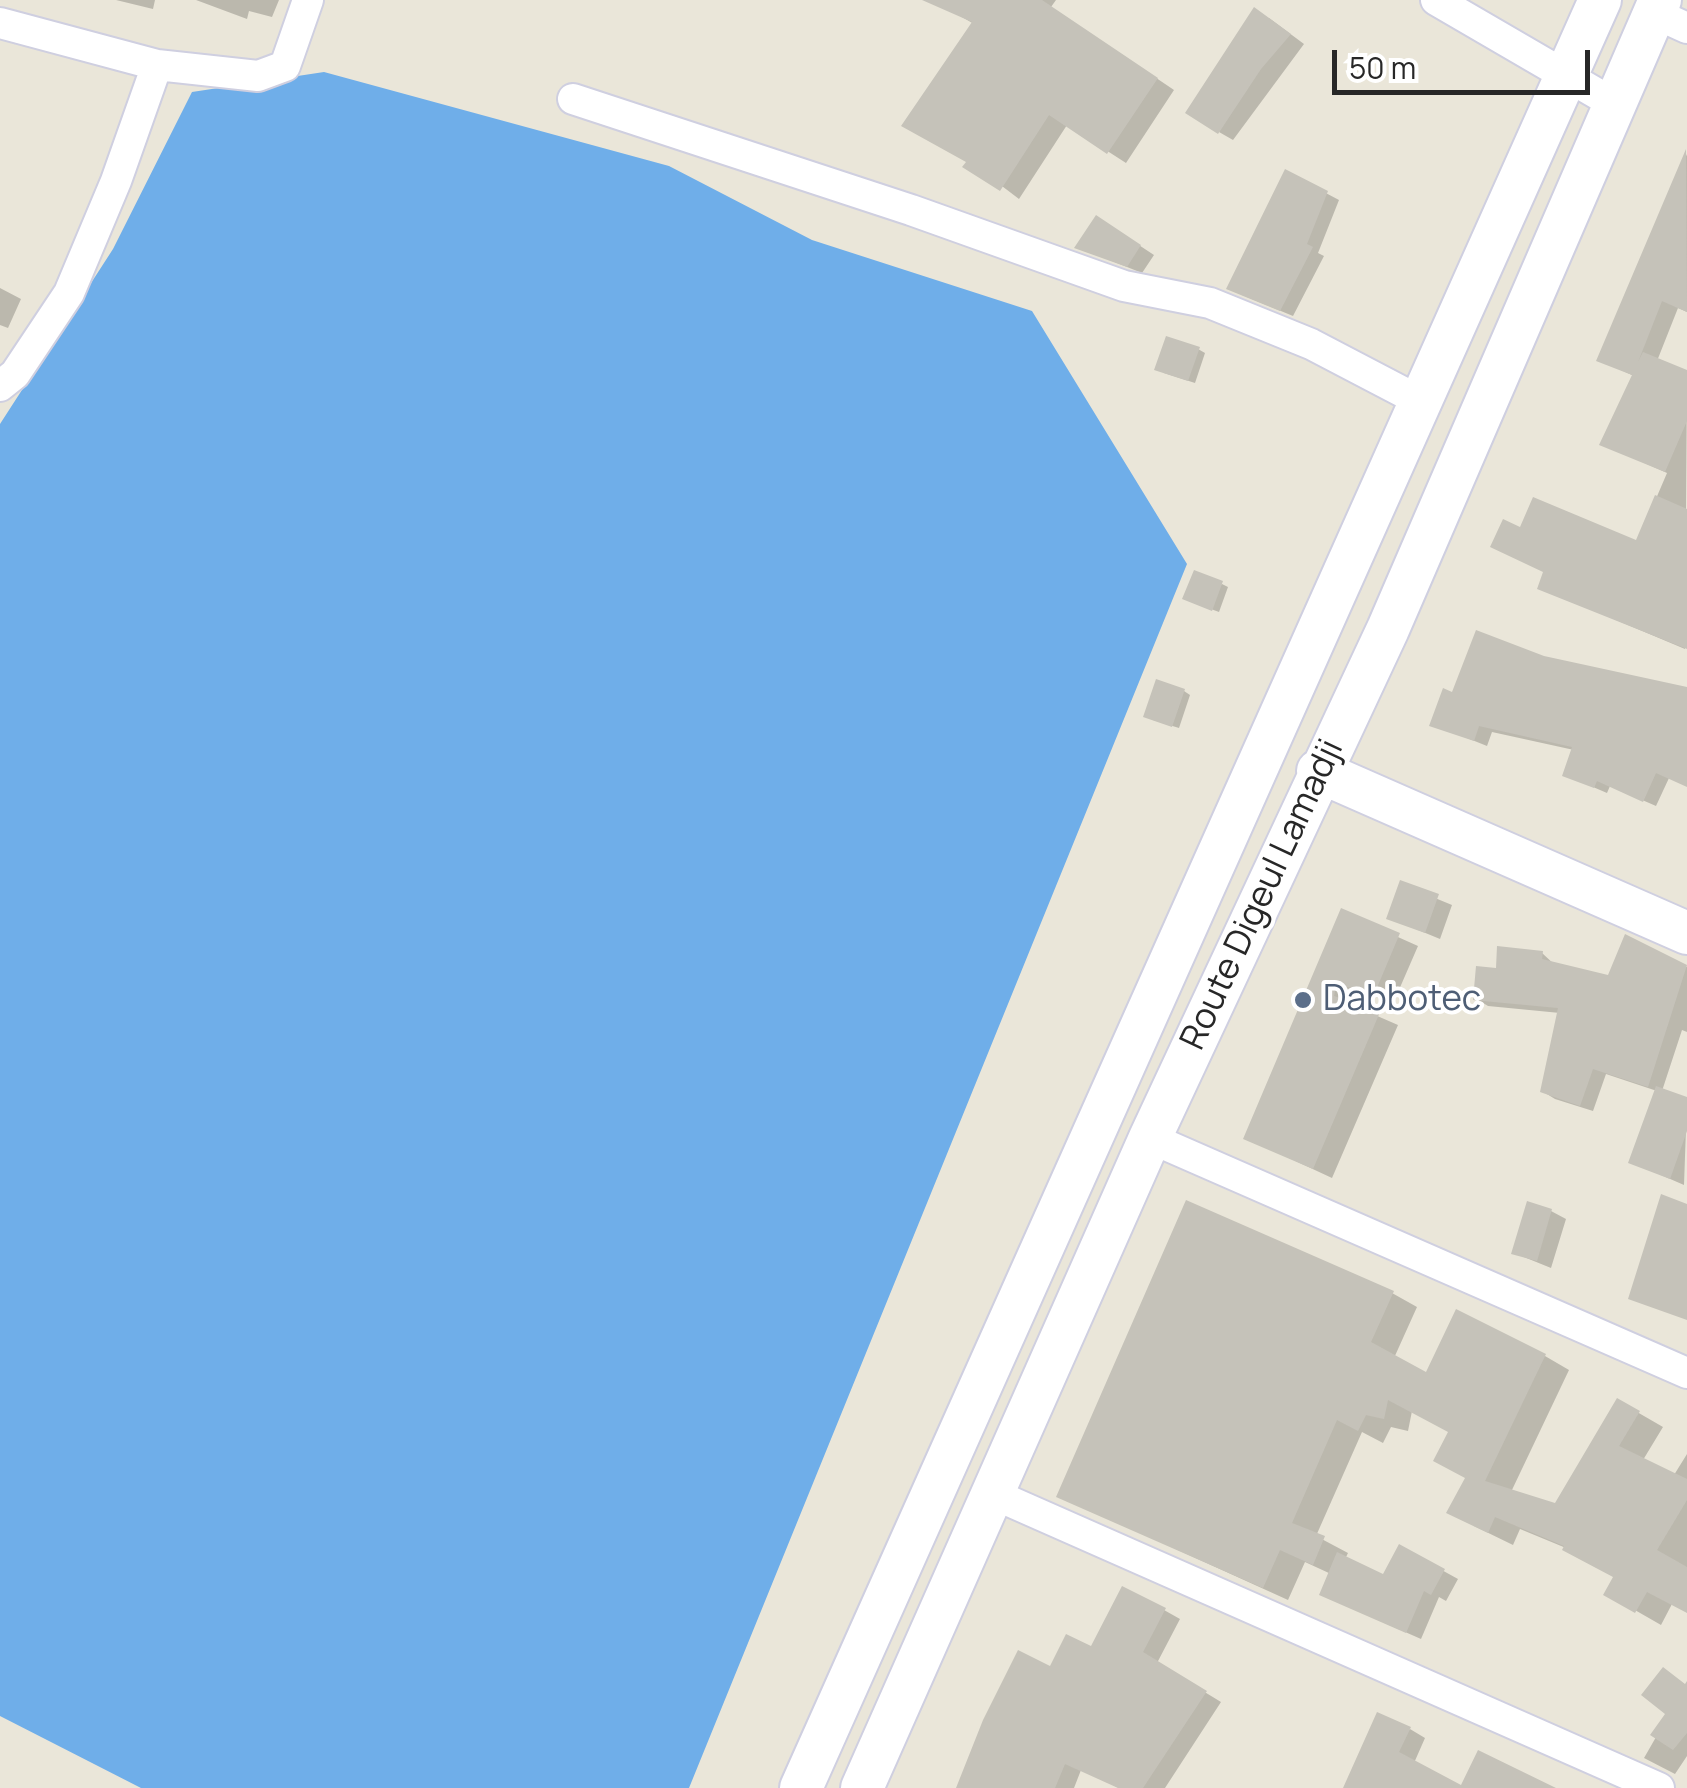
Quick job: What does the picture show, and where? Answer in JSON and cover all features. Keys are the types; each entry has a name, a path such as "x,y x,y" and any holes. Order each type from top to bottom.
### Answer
{"main road":[{"path":"801,1788 1600,0"},
{"name":"Route Digeul Lamadji","path":"862,1788 1150,1138 1318,771 1388,629 1613,103 1667,14"},
{"path":"1318,771 1687,934"}],"street":[{"path":"0,23 157,65 258,76 285,66 308,0"},
{"path":"1436,0 1613,103"},
{"path":"0,386 15,374 69,293 116,181 157,65"},
{"path":"573,99 911,210 1124,286 1210,303 1312,344 1420,400"},
{"path":"1150,1138 1687,1373"},
{"path":"992,1494 1659,1788"}],"water":[{"path":"324,72 669,166 812,240 1032,311 1187,564 689,1788 141,1788 0,1716 0,424 113,249 192,92"}],"building":[{"path":"922,0 1042,0 1158,78 1107,154 1049,115 1000,191 962,167 966,162 901,126 972,22"},
{"path":"1254,7 1291,34 1261,69 1218,134 1185,113"},
{"path":"1686,149 1687,312 1662,301 1638,362 1643,352 1687,370 1687,421 1665,472 1599,445 1632,375 1596,361"},
{"path":"1285,169 1328,191 1307,244 1313,247 1280,311 1226,289"},
{"path":"1096,215 1141,245 1127,267 1074,248"},
{"path":"1166,336 1200,347 1188,381 1154,370"},
{"path":"1655,495 1687,509 1687,649 1537,589 1543,572 1490,547 1503,519 1520,527 1533,497 1636,540"},
{"path":"1194,570 1223,581 1212,611 1182,599"},
{"path":"1476,630 1544,656 1687,687 1687,787 1656,773 1643,802 1597,781 1594,788 1562,776 1572,747 1479,726 1474,741 1429,726 1443,688 1452,692"},
{"path":"1156,679 1185,689 1172,727 1143,717"},
{"path":"1400,880 1439,894 1425,933 1386,919"},
{"path":"1341,908 1400,933 1376,990 1336,986 1334,996 1380,1012 1313,1169 1243,1139"},
{"path":"1625,934 1687,965 1648,1087 1593,1069 1580,1106 1540,1092 1558,1008 1473,1000 1476,966 1496,968 1497,946 1543,951 1542,959 1608,975"},
{"path":"1656,1086 1687,1097 1687,1131 1670,1179 1628,1163"},
{"path":"1661,1194 1687,1204 1687,1320 1628,1299"},
{"path":"1186,1200 1394,1291 1371,1342 1426,1372 1456,1309 1546,1354 1485,1481 1555,1503 1617,1398 1640,1411 1619,1446 1687,1479 1687,1500 1657,1550 1687,1567 1687,1613 1647,1592 1635,1613 1603,1595 1613,1577 1562,1550 1564,1546 1495,1517 1488,1533 1446,1513 1465,1478 1433,1461 1448,1432 1388,1400 1384,1419 1366,1415 1358,1431 1337,1420 1292,1523 1325,1536 1313,1565 1280,1550 1263,1588 1056,1497"},
{"path":"1527,1201 1552,1209 1537,1261 1511,1254"},
{"path":"1399,1544 1445,1569 1431,1595 1424,1591 1406,1633 1319,1595 1337,1552 1383,1574"},
{"path":"1122,1586 1166,1608 1143,1652 1207,1691 1143,1788 1118,1788 1065,1764 1055,1788 956,1788 983,1720 1018,1650 1050,1666 1066,1634 1091,1646"},
{"path":"1663,1667 1685,1684 1687,1681 1687,1733 1673,1750 1650,1735 1665,1714 1641,1695"},
{"path":"1377,1712 1411,1727 1399,1752 1461,1785 1478,1750 1556,1788 1343,1788"}],"place":[{"name":"Dabbotec","path":"1303,1000"}]}
